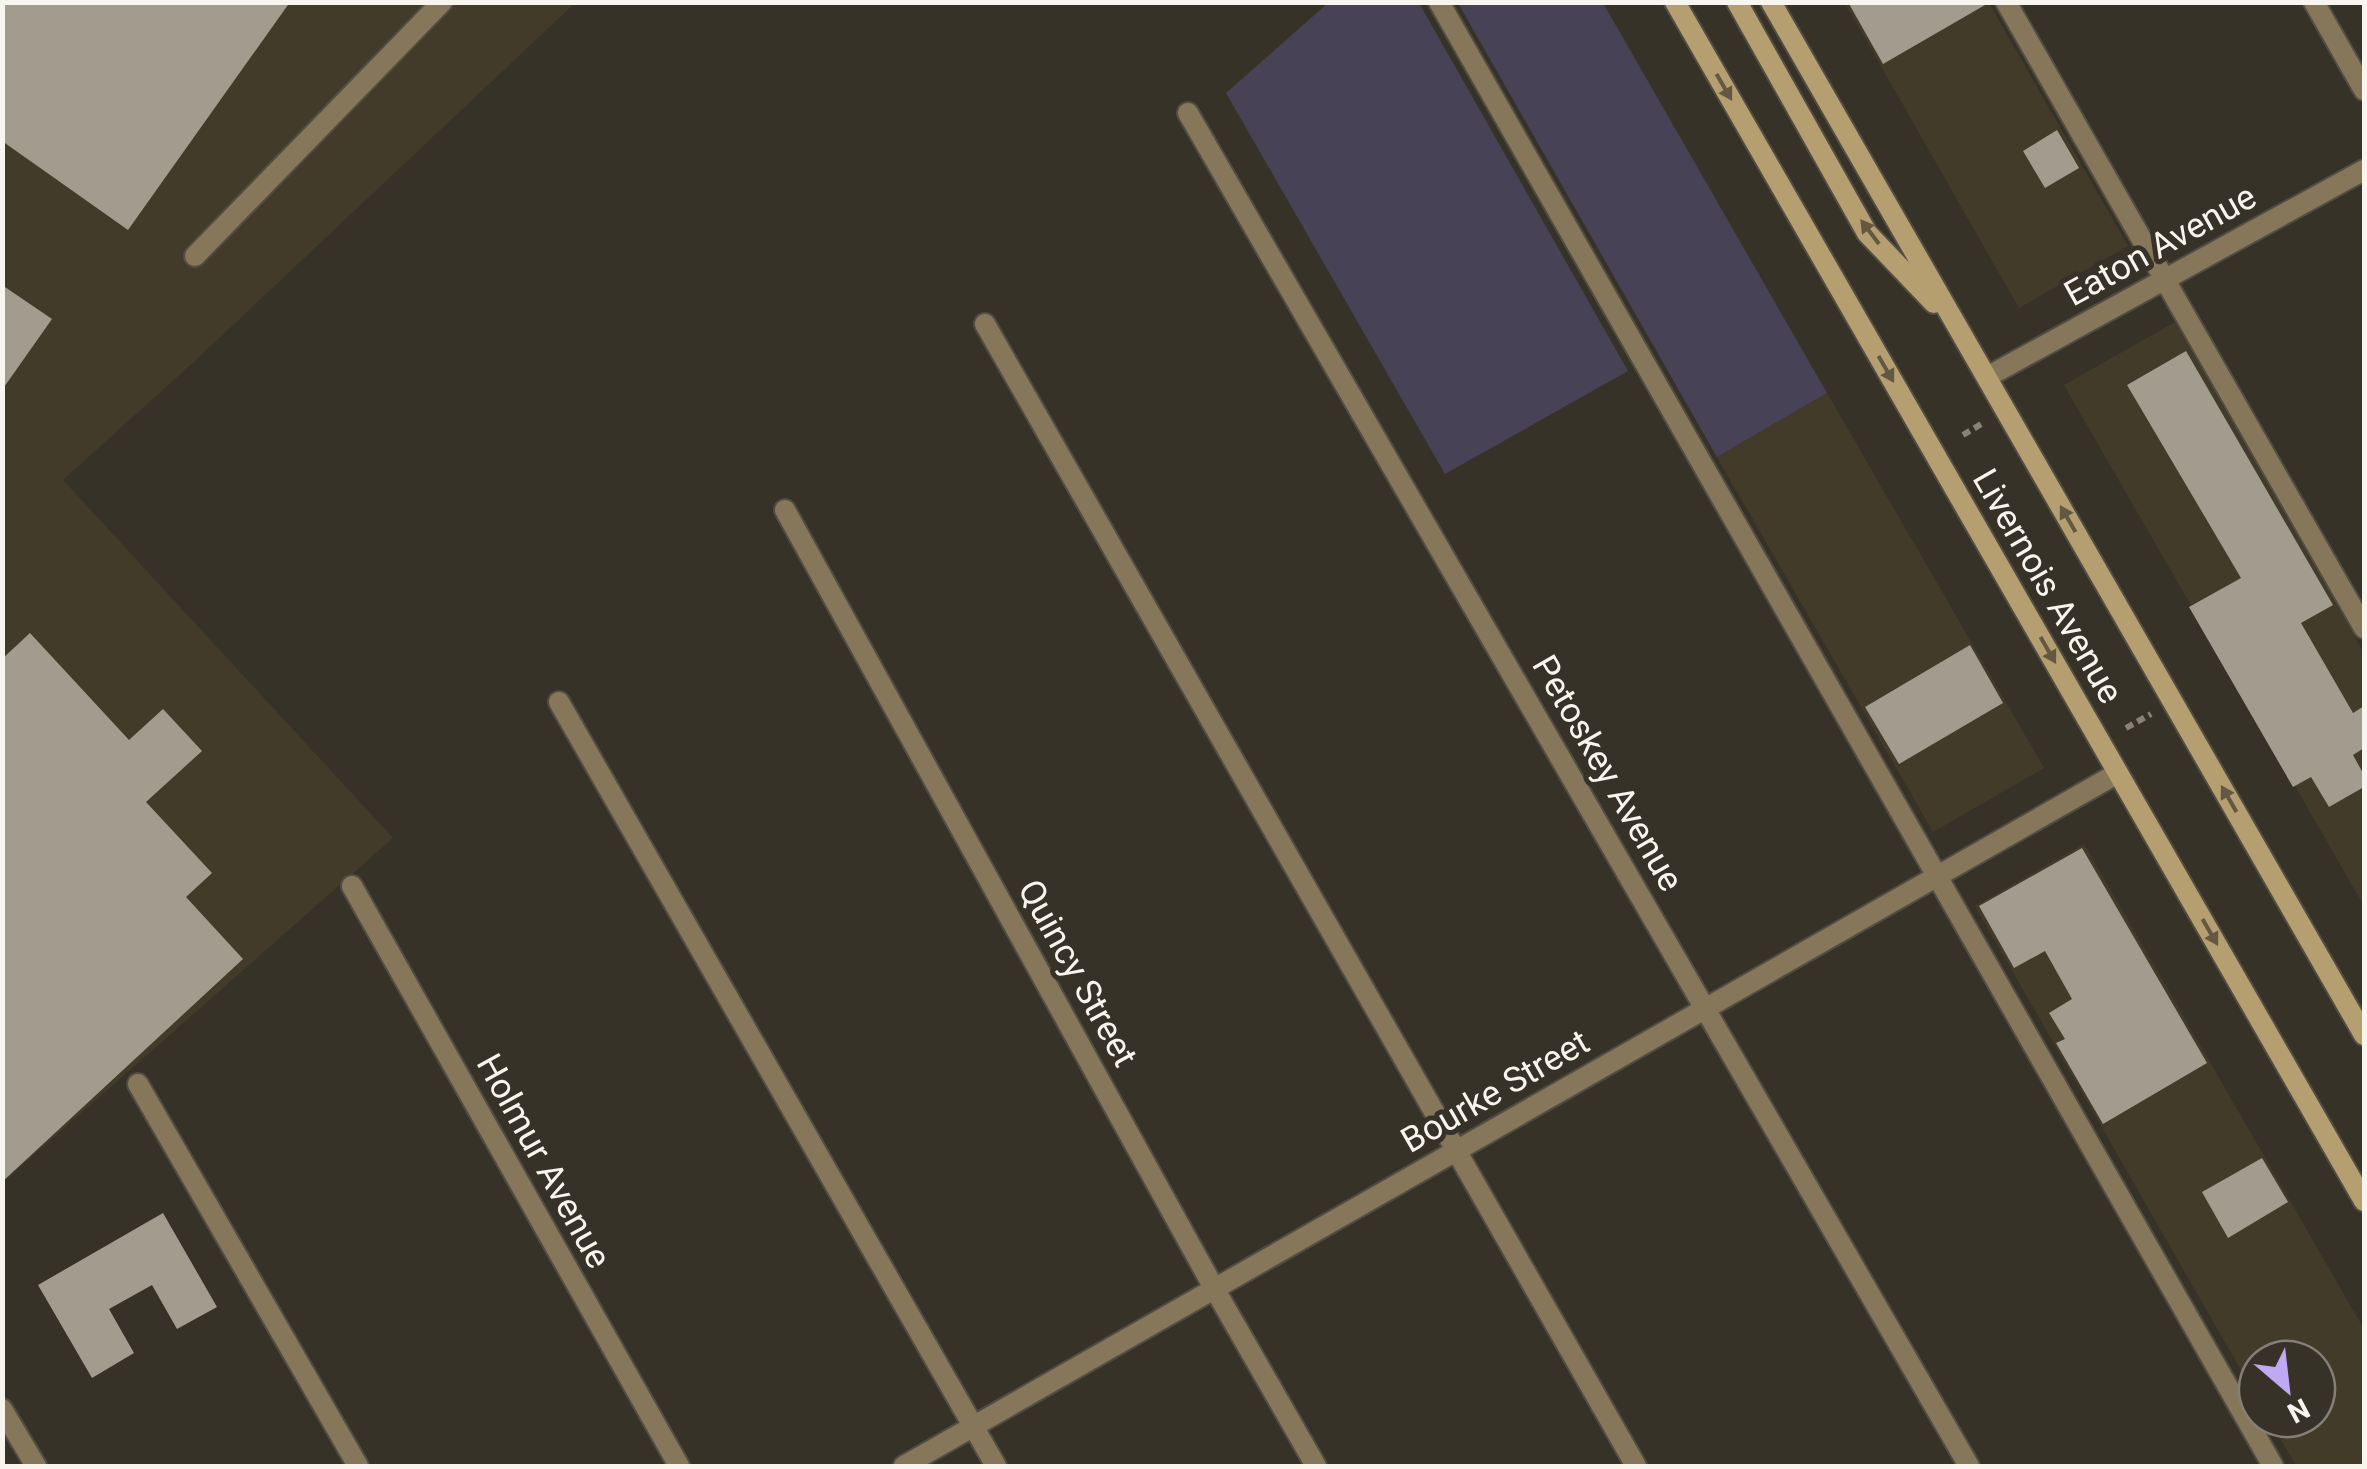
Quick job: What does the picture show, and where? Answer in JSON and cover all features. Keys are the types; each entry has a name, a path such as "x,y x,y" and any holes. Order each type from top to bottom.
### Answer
{"main road":[{"name":"Livernois Avenue","path":"1675,2 2364,1202"},
{"path":"1737,2 1868,232 1959,330"},
{"name":"Livernois Avenue","path":"1772,2 2364,1035"}],"street":[{"path":"195,256 442,2"},
{"path":"1439,2 2273,1466"},
{"path":"2006,2 2364,628"},
{"path":"2314,2 2364,90"},
{"name":"Petoskey Avenue","path":"1188,113 1969,1466"},
{"name":"Eaton Avenue","path":"1987,377 2364,170"},
{"path":"984,324 1636,1466"},
{"name":"Quincy Street","path":"786,510 1316,1466"},
{"path":"559,702 996,1466"},
{"name":"Bourke Street","path":"904,1466 2118,772"},
{"name":"Holmur Avenue","path":"352,886 679,1466"},
{"path":"138,1084 358,1466"},
{"path":"2,1409 36,1466"}],"path":[{"path":"2126,728 2160,708"}],"shaded area":[{"path":"3,3 575,3 63,480 393,838 3,1182"},
{"path":"1328,3 1419,3 1628,371 1445,474 1226,93"},
{"path":"1458,3 1603,3 1827,393 1717,457"},
{"path":"1845,3 1989,3 2128,246 2019,308"},
{"path":"2175,322 2364,653 2364,906 2064,385"},
{"path":"1827,393 2044,768 1933,832 1717,457"},
{"path":"2084,844 2364,1329 2364,1466 2296,1466 2280,1439 2337,1439 2337,1339 2237,1339 2237,1363 1975,906"}],"building":[{"path":"2,2 290,2 128,230 2,141"},
{"path":"1848,2 1984,2 1985,5 1883,64"},
{"path":"2057,130 2079,168 2045,188 2023,151"},
{"path":"2,285 52,319 2,390"},
{"path":"2186,351 2333,605 2301,623 2353,713 2364,706 2364,748 2353,755 2364,775 2364,787 2329,807 2311,777 2293,787 2189,607 2241,578 2127,385"},
{"path":"30,633 129,740 163,709 202,751 146,802 212,873 186,897 243,959 2,1182 2,659"},
{"path":"1970,645 2003,703 1899,764 1865,707"},
{"path":"2082,848 2207,1063 2103,1124 2056,1043 2065,1039 2049,1013 2072,999 2045,951 2014,968 1979,906"},
{"path":"2262,1158 2288,1202 2228,1238 2202,1192"},
{"path":"163,1213 217,1307 177,1329 152,1285 109,1309 134,1353 92,1378 38,1285"}]}
